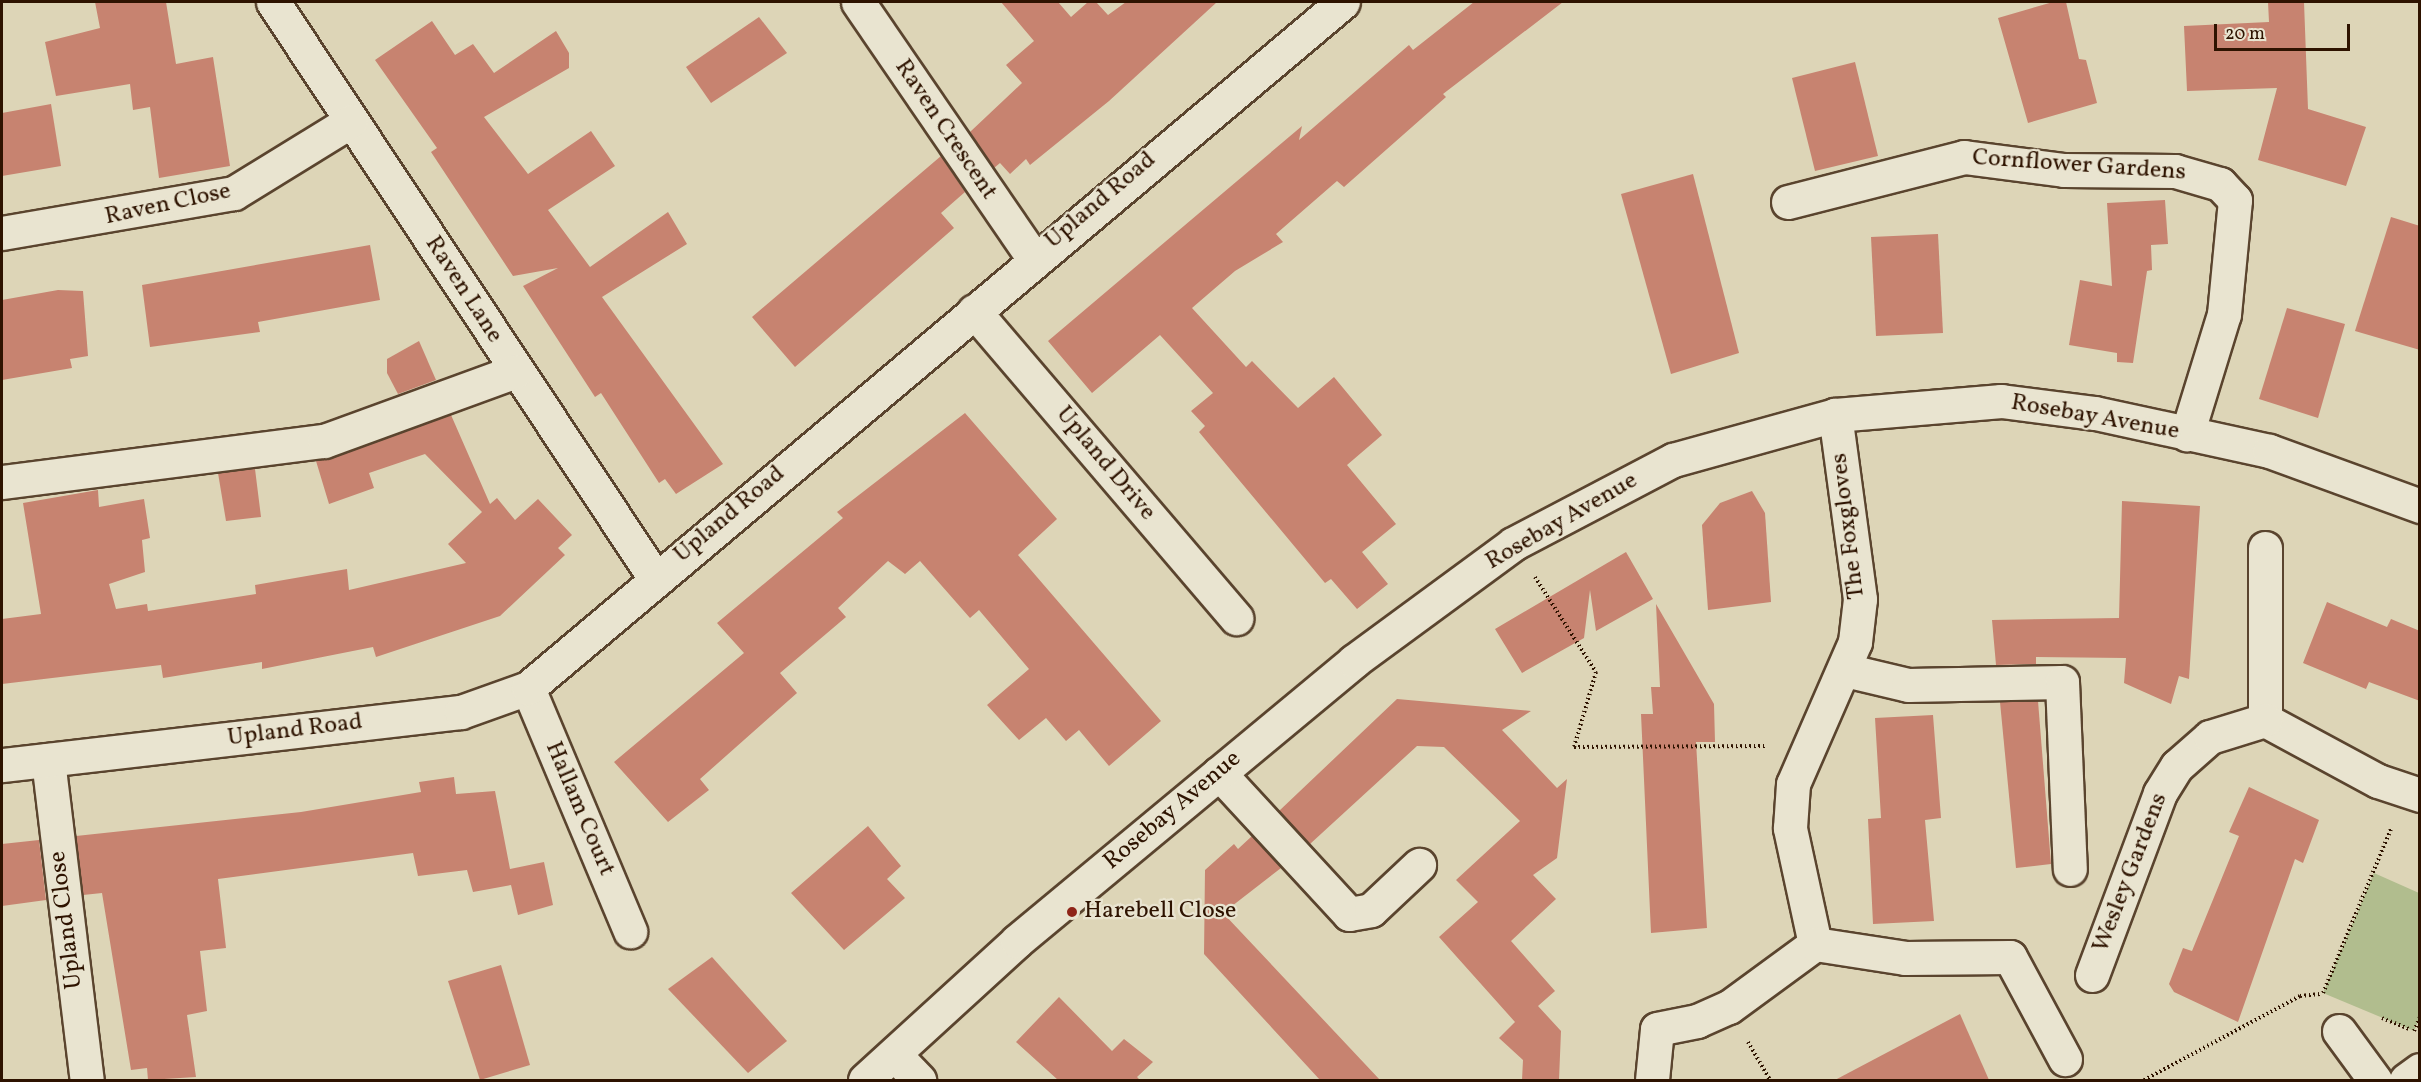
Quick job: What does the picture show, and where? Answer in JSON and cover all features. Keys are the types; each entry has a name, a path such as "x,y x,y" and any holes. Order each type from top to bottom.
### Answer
{"street":[{"name":"Raven Lane","path":"273,2 655,578"},
{"name":"Raven Crescent","path":"858,2 1033,258"},
{"name":"Upland Road","path":"2,765 461,712 528,688 1033,258 1342,2"},
{"name":"Raven Close","path":"2,233 234,193 351,121"},
{"name":"Cornflower Gardens","path":"1788,202 1964,156 2064,170 2175,171 2220,184 2235,200 2224,314 2187,434"},
{"name":"Upland Drive","path":"974,310 1236,618"},
{"path":"2,482 324,441 516,371"},
{"name":"Rosebay Avenue","path":"865,1080 1017,941 1353,661 1513,544 1673,460 1835,415 2001,401 2095,413 2269,451 2420,506"},
{"name":"The Foxgloves","path":"1815,944 1790,828 1793,784 1806,746 1845,670 1855,642 1860,599 1835,415"},
{"path":"2265,548 2265,720 2412,793"},
{"path":"1845,670 1908,685 2062,682 2070,869"},
{"name":"Hallam Court","path":"528,688 630,931"},
{"name":"Wesley Gardens","path":"2092,975 2160,793 2177,766 2210,737 2265,720"},
{"name":"Upland Close","path":"48,760 87,1080"},
{"path":"1219,773 1349,914 1371,910 1419,865"},
{"path":"1652,1080 1657,1029 1697,1021 1729,1007 1815,944 1905,958 2010,957 2065,1059"},
{"path":"2339,1031 2375,1080"},
{"path":"895,1054 919,1080"},
{"path":"2406,1080 2420,1070"}],"path":[{"path":"1513,544 1596,672 1574,747 1806,746"},
{"path":"2323,993 2412,793"},
{"path":"2144,1080 2300,996 2323,993 2333,997"},
{"path":"2373,1014 2414,1031"}],"green space":[{"path":"2374,873 2419,893 2420,1017 2414,1031 2323,993"}],"building":[{"path":"95,2 166,2 176,64 213,57 230,166 159,178 150,107 133,110 130,84 56,96 45,42 100,28"},
{"path":"1001,2 1058,2 1071,17 1088,2 1096,2 1108,15 1126,2 1217,2 1109,101 1030,165 1026,159 1010,174 1000,163 994,168 970,132 1022,83 1006,65 1034,41"},
{"path":"1474,2 1563,2 1443,94 1446,97 1344,187 1337,181 1276,234 1283,242 1235,271 1192,308 1246,367 1252,361 1298,408 1334,377 1382,435 1347,465 1396,524 1362,552 1388,584 1357,609 1331,579 1325,583 1199,432 1205,426 1191,411 1213,393 1160,335 1092,393 1048,341 1302,126 1299,140 1409,45 1413,50"},
{"path":"2053,2 2066,2 2079,59 2086,60 2097,103 2028,123 1998,18"},
{"path":"2268,2 2304,2 2308,109 2366,127 2346,186 2258,160 2277,88 2187,91 2184,26 2269,22"},
{"path":"759,17 787,53 711,103 686,67"},
{"path":"432,21 455,55 473,44 494,73 556,31 569,53 569,68 484,117 528,174 591,131 615,166 548,210 590,267 668,212 687,244 602,297 723,464 676,494 665,479 659,483 601,393 595,397 523,286 558,268 513,276 431,152 437,148 375,60"},
{"path":"1855,62 1878,156 1815,171 1792,78"},
{"path":"51,104 61,166 2,176 2,113"},
{"path":"941,156 965,192 941,213 954,228 795,367 752,317"},
{"path":"1693,174 1739,353 1671,374 1621,194"},
{"path":"2165,200 2168,244 2151,245 2152,270 2147,271 2133,363 2117,362 2117,353 2069,345 2080,280 2112,286 2107,203"},
{"path":"2391,217 2420,226 2420,350 2355,331"},
{"path":"1938,234 1943,333 1876,336 1871,237"},
{"path":"370,245 380,300 258,322 260,332 150,347 142,285"},
{"path":"58,290 83,291 88,356 70,359 72,368 2,380 2,300"},
{"path":"2287,308 2345,324 2318,418 2259,399"},
{"path":"419,341 436,380 398,394 387,373 387,359"},
{"path":"965,413 1057,519 1018,555 1161,721 1109,766 1079,730 1066,741 1046,718 1019,740 987,705 1029,669 979,610 970,618 920,561 905,574 888,561 838,608 846,617 780,673 797,693 700,779 709,790 668,822 614,762 744,653 717,623 843,518 837,512"},
{"path":"451,415 490,504 497,498 515,520 538,499 572,535 558,548 565,555 500,616 376,657 373,647 262,669 262,662 163,678 161,665 2,684 2,619 41,614 23,503 98,490 99,507 144,499 150,538 142,540 145,572 109,584 116,609 147,604 148,611 256,594 255,585 347,569 349,590 466,563 448,544 482,512 425,454 369,473 374,488 329,504 316,461"},
{"path":"255,469 261,517 226,521 218,473"},
{"path":"1752,491 1765,513 1771,602 1708,610 1702,525 1720,503"},
{"path":"2122,501 2200,506 2189,679 2179,676 2171,704 2124,683 2126,658 2036,657 2036,664 1996,665 1992,620 2119,618"},
{"path":"1626,552 1653,599 1596,631 1590,590 1584,638 1522,673 1495,629"},
{"path":"2327,602 2387,627 2391,619 2420,631 2420,701 2369,682 2366,689 2303,663"},
{"path":"1656,604 1714,704 1715,742 1696,742 1707,928 1651,933 1641,714 1653,714 1651,687 1660,687"},
{"path":"1397,699 1531,711 1502,730 1557,788 1567,779 1557,858 1533,875 1556,899 1511,941 1555,991 1538,1006 1561,1031 1559,1080 1522,1080 1523,1060 1499,1038 1515,1022 1439,937 1478,902 1456,880 1520,821 1444,747 1417,746 1310,844 1279,811"},
{"path":"2038,701 2051,864 2016,868 2000,702"},
{"path":"1933,715 1941,818 1925,820 1934,921 1873,924 1868,819 1881,818 1875,718"},
{"path":"454,777 456,794 495,791 510,869 544,862 553,905 518,915 511,885 473,892 467,870 418,876 413,853 218,879 226,948 200,951 207,1011 187,1015 196,1077 148,1080 147,1068 131,1070 102,893 83,895 76,836 301,812 421,792 419,782"},
{"path":"2249,787 2319,820 2303,863 2295,859 2238,1022 2174,992 2169,984 2183,948 2192,951 2239,836 2229,832"},
{"path":"868,826 901,866 887,879 905,898 844,950 791,893"},
{"path":"1252,836 1281,868 1223,913 1380,1080 1320,1080 1204,954 1205,870 1234,844 1238,849"},
{"path":"39,840 46,900 2,906 2,844"},
{"path":"712,957 787,1041 748,1073 668,989"},
{"path":"501,965 530,1065 480,1080 448,981"},
{"path":"1059,997 1112,1051 1124,1039 1153,1062 1137,1077 1140,1080 1058,1080 1016,1042"},
{"path":"1960,1014 1989,1080 1835,1080"}],"place":[{"name":"Harebell Close","path":"1072,912"}]}
